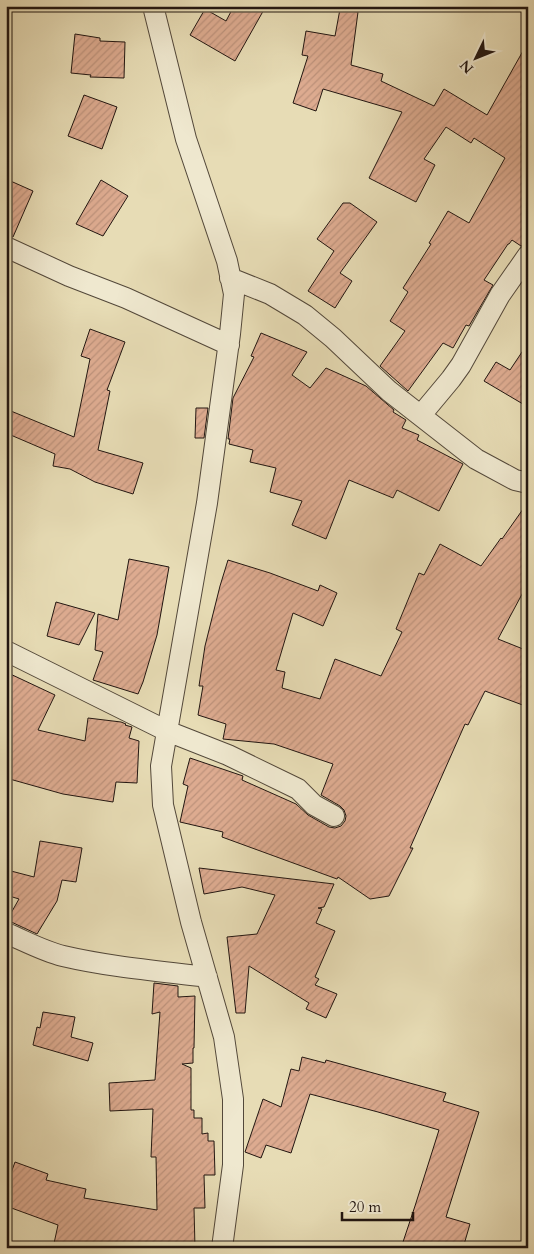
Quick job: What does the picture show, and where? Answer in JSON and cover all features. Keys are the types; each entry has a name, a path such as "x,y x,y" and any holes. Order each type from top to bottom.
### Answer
{"street":[{"path":"152,6 186,139 227,261 234,294 229,345 207,503 161,766 163,805 191,922 224,1037 233,1098 233,1165 222,1248"},
{"path":"6,247 69,276 126,298 229,345"},
{"path":"421,415 461,365 500,295 528,255"},
{"path":"230,278 270,294 305,315 333,338 389,391 476,459 515,480 528,483"},
{"path":"6,651 167,731 228,755 298,788 314,805 334,816"},
{"path":"6,933 61,955 207,977"}],"building":[{"path":"234,6 266,6 235,61 190,35 205,9 226,21"},
{"path":"340,9 358,12 351,65 383,74 381,81 434,106 444,89 487,115 528,42 528,243 521,246 512,240 508,244 484,280 493,285 469,326 466,325 453,348 443,343 408,391 380,366 405,331 390,321 408,292 403,288 431,244 429,243 448,211 469,223 505,158 474,138 471,143 446,127 424,159 435,165 416,202 369,178 402,112 323,89 316,111 293,103 308,56 302,55 306,31 335,36"},
{"path":"75,34 100,38 100,41 125,42 124,78 90,77 91,75 71,73"},
{"path":"84,95 117,107 102,149 68,136"},
{"path":"6,179 33,191 13,237 6,235"},
{"path":"101,180 128,196 103,236 76,224"},
{"path":"343,203 350,203 377,222 340,273 352,281 335,308 308,291 334,251 317,239"},
{"path":"90,329 125,342 107,390 110,391 98,450 143,463 133,494 95,482 70,469 53,466 55,454 6,433 6,409 74,437 90,359 81,356"},
{"path":"261,333 307,352 292,375 310,388 326,368 366,386 394,410 393,412 406,420 402,428 419,435 417,440 463,464 439,511 397,490 393,498 349,480 326,539 292,525 302,501 270,492 276,468 250,462 253,450 229,444 230,439 228,439 233,398 254,357 251,356"},
{"path":"528,343 528,407 484,381 496,362 510,370"},
{"path":"196,408 208,408 204,438 195,438"},
{"path":"528,502 528,583 498,639 528,651 528,707 485,691 468,725 465,724 410,848 413,848 389,896 370,899 338,877 337,879 222,837 223,832 180,822 188,786 183,784 190,758 243,776 242,780 296,804 308,815 329,827 341,826 346,816 340,806 321,795 333,764 274,744 223,739 226,724 198,715 203,686 199,686 205,646 228,560 318,591 320,585 337,593 323,626 293,613 276,670 285,672 282,688 320,699 335,659 381,676 402,632 396,629 419,573 424,575 440,544 481,566"},
{"path":"129,559 169,567 157,635 138,694 93,680 103,652 95,650 98,614 118,620"},
{"path":"56,602 95,613 79,645 47,636"},
{"path":"6,672 55,695 38,730 85,741 88,718 121,722 132,727 129,738 139,741 137,783 116,782 113,802 63,794 6,778"},
{"path":"40,841 82,848 76,882 62,880 57,901 37,934 7,920 19,899 6,895 6,886 11,871 34,877"},
{"path":"199,868 334,884 324,907 318,908 322,909 316,923 335,931 315,977 319,979 315,985 337,994 326,1018 306,1009 309,1003 249,966 245,1013 236,1013 227,937 257,934 275,895 242,887 204,894"},
{"path":"154,983 178,986 178,997 195,996 193,1063 182,1064 191,1068 191,1110 194,1110 194,1118 202,1118 202,1134 208,1133 208,1141 214,1141 215,1175 204,1175 205,1208 194,1208 195,1248 53,1248 58,1225 6,1206 6,1187 15,1162 48,1174 46,1180 86,1189 84,1198 157,1210 156,1157 151,1157 153,1109 110,1111 109,1083 155,1080 160,1012 152,1014"},
{"path":"43,1012 75,1017 71,1037 93,1043 88,1061 33,1045 37,1027 40,1028"},
{"path":"302,1057 325,1063 326,1060 446,1093 443,1101 479,1112 446,1217 470,1224 463,1248 401,1248 439,1130 310,1094 291,1153 266,1145 261,1158 245,1152 263,1099 281,1107 291,1069 299,1071"}]}
